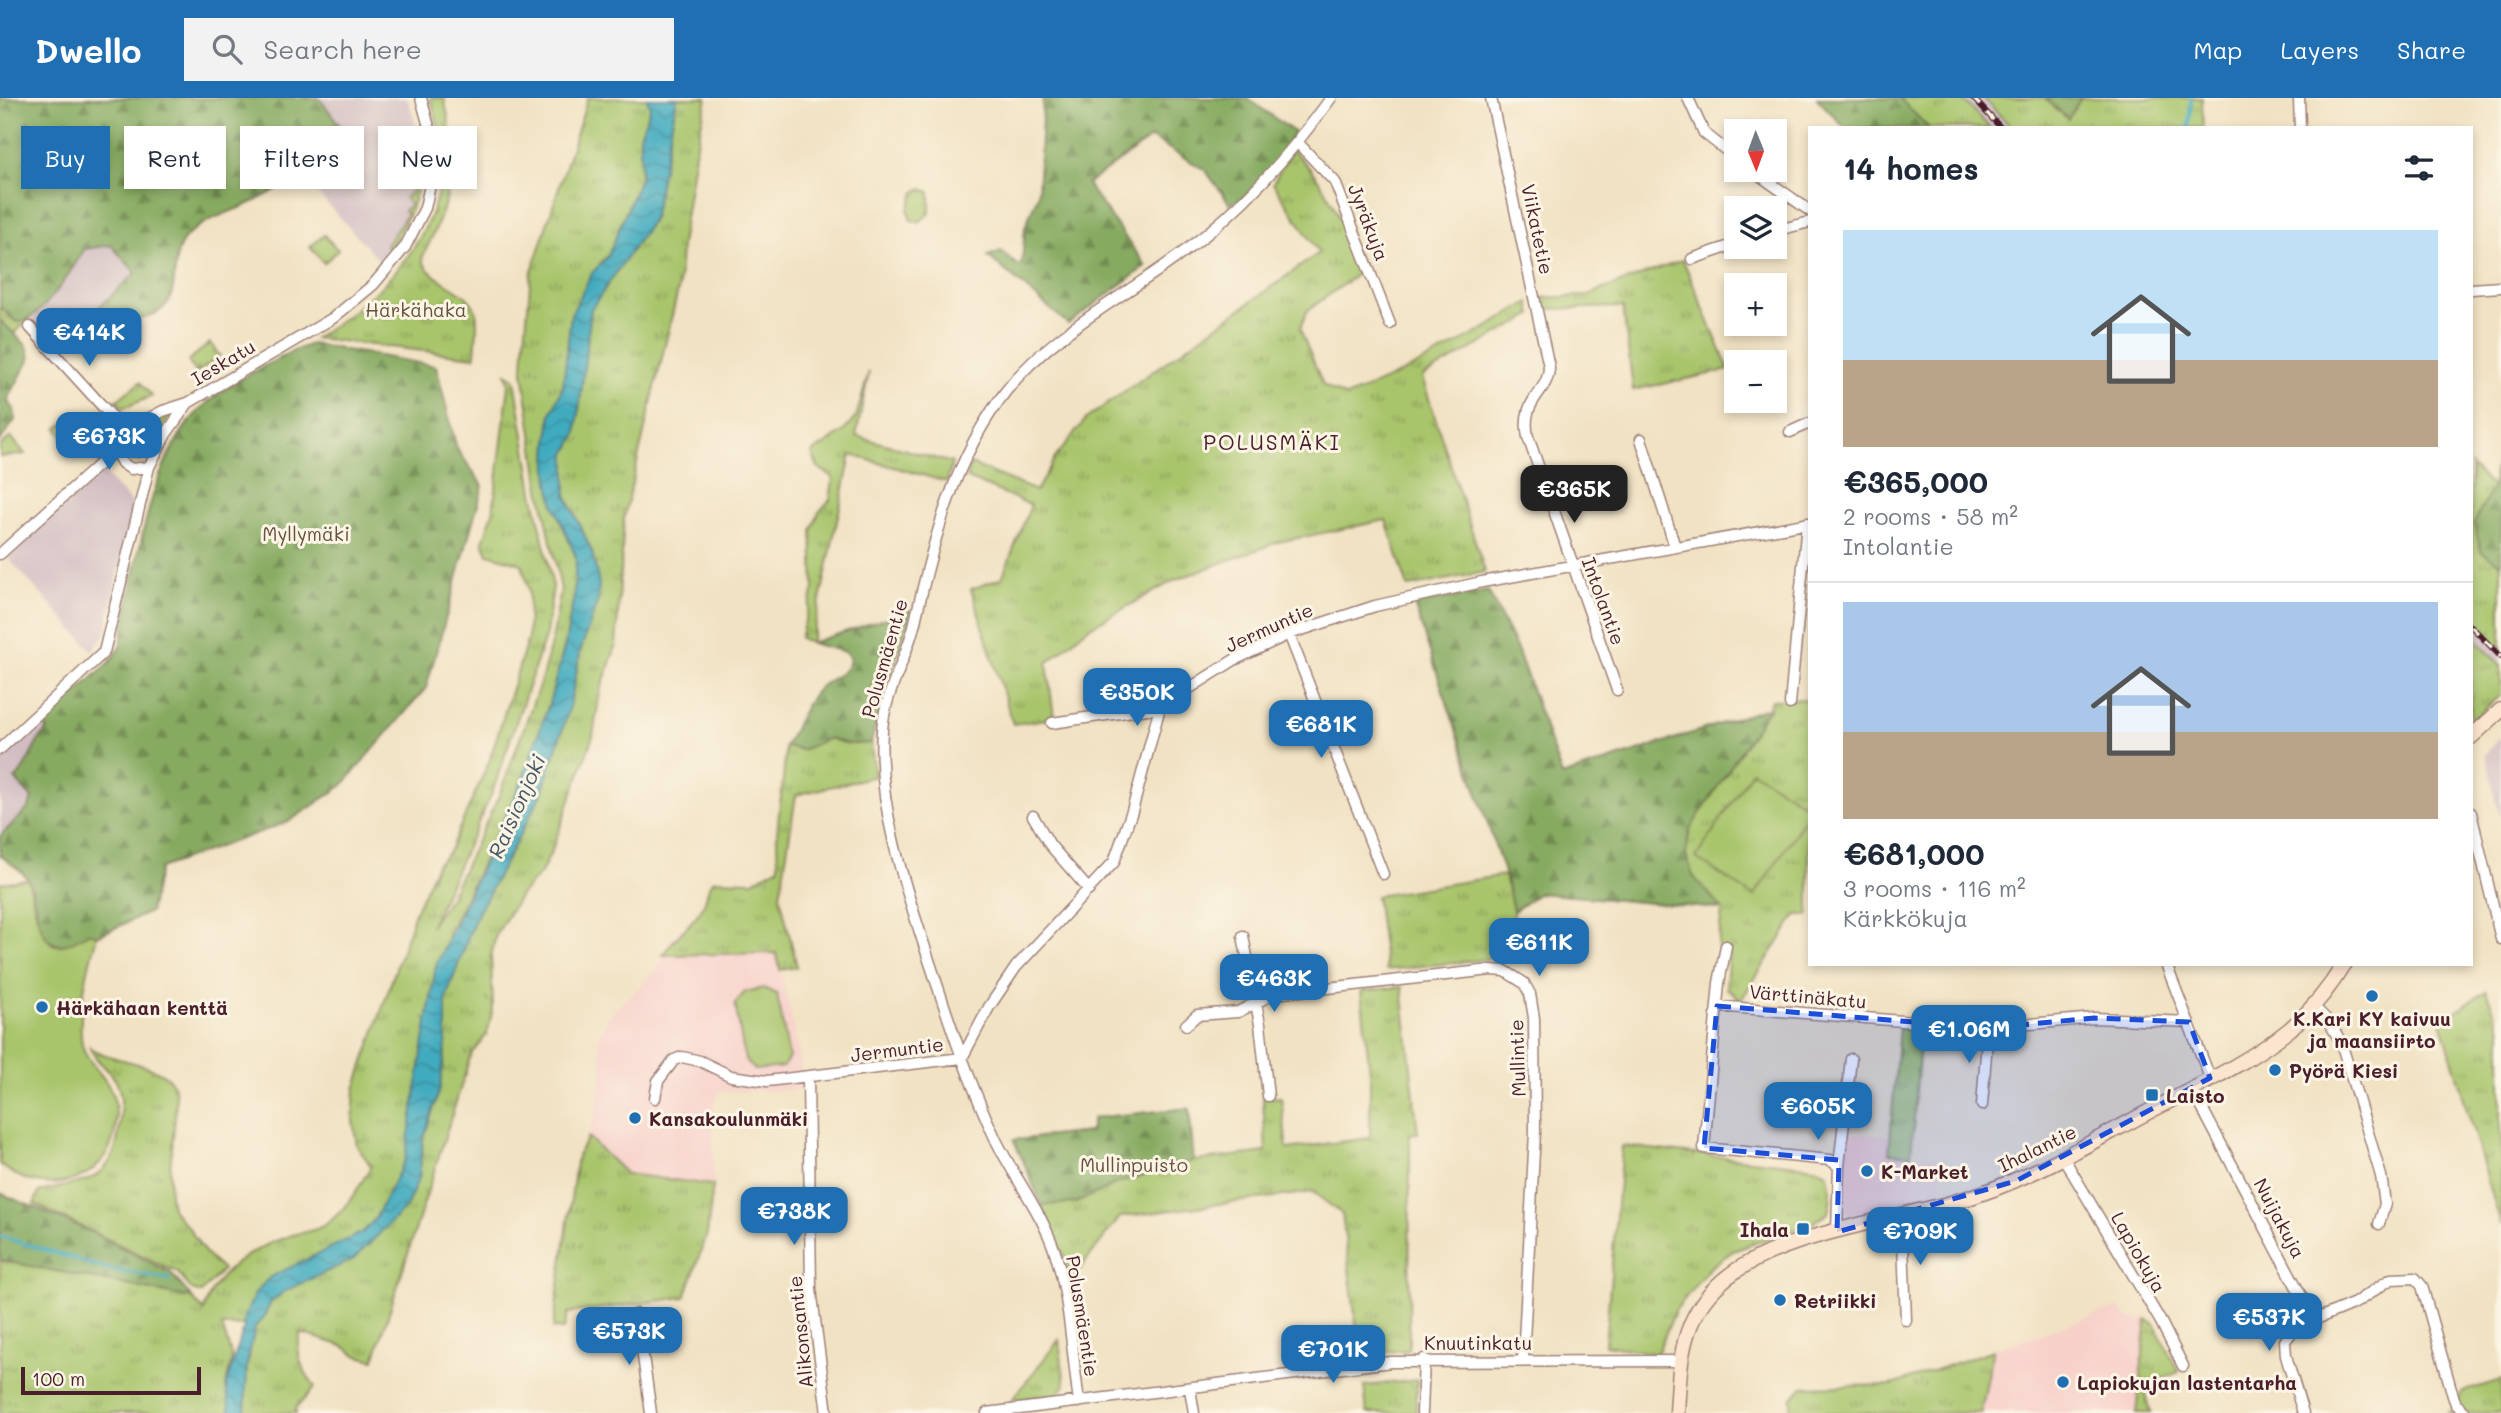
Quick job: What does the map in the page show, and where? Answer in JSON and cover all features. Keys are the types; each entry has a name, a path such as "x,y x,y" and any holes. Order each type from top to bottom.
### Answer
{"street":[{"name":"Ieskatu","path":"0,749 104,653 149,467 166,434 188,403 333,318 373,285 405,247 425,208 432,176 431,134 421,98"},
{"name":"Polusmäentie","path":"1079,1402 1055,1250 997,1142 961,1058 899,866 890,825 881,740 884,715 909,648 946,509 969,448 993,408 1021,373 1064,336 1187,250 1228,217 1271,176 1331,98"},
{"name":"Viikatetie","path":"1491,98 1549,367"},
{"path":"1688,98 1704,133 1724,149"},
{"path":"2299,98 2300,126"},
{"name":"Jyräkuja","path":"1298,143 1335,182 1390,324"},
{"path":"1769,182 1808,210"},
{"path":"1787,228 1808,223"},
{"path":"1692,259 1724,248"},
{"path":"2473,289 2501,287"},
{"path":"30,327 125,430"},
{"name":"Intolantie","path":"1549,367 1547,379 1530,403 1526,429 1617,690"},
{"path":"149,467 131,469 122,463 115,450 116,441 125,430 163,411 188,403"},
{"path":"1790,432 1808,424"},
{"path":"1641,439 1675,547"},
{"path":"0,554 115,450"},
{"path":"1790,704 1808,523"},
{"name":"Jermuntie","path":"655,1098 658,1081 674,1060 682,1057 691,1057 731,1076 748,1080 808,1078 961,1058 989,1007 1016,967 1107,873 1119,852 1160,707 1234,660 1289,634 1413,596 1808,523"},
{"path":"1289,634 1383,874"},
{"path":"1797,638 1808,638"},
{"path":"1052,723 1160,707"},
{"path":"2473,735 2501,710"},
{"path":"1033,816 1050,845 1089,890"},
{"path":"2473,822 2501,939"},
{"path":"1243,936 1268,1096"},
{"path":"1726,946 1717,1006 1704,1148 1813,1157 1830,1160 1839,1166"},
{"path":"2167,966 2210,1079"},
{"name":"Ihalantie","path":"1677,1413 1679,1361 1688,1328 1718,1284 1741,1268 1770,1253 1837,1232 1989,1192 2063,1157 2192,1089 2266,1046 2314,1007 2343,966"},
{"name":"Mullintie","path":"1186,1025 1197,1015 1238,1012 1273,994 1491,970 1505,971 1524,984 1533,1005 1536,1078 1522,1360"},
{"name":"Värttinäkatu","path":"1717,1006 1988,1028 2094,1018 2189,1022"},
{"path":"2314,1007 2329,1022 2341,1042 2381,1176 2385,1204 2379,1224"},
{"path":"1982,1105 1988,1028"},
{"path":"1837,1232 1839,1166 1851,1059"},
{"name":"Alikonsantie","path":"808,1078 810,1266 827,1413"},
{"name":"Nuijakuja","path":"2192,1089 2314,1320"},
{"name":"Lapiokuja","path":"2063,1157 2183,1366"},
{"path":"1902,1216 1906,1320"},
{"path":"2303,1413 2286,1356 2285,1341 2294,1329 2347,1307 2391,1279 2416,1278 2422,1286 2453,1396 2456,1404 2466,1413"},
{"path":"637,1314 651,1413"},
{"path":"1422,1413 1424,1359"},
{"name":"Knuutinkatu","path":"987,1413 1424,1359 1679,1361"},
{"path":"1191,1389 1194,1413"}],"highlighted area":[{"path":"1717,1006 1988,1028 2094,1018 2189,1022 2210,1078 2016,1181 1837,1232 1839,1160 1704,1148"}],"shaded area":[{"path":"285,98 407,98 417,126 378,126 378,189 415,189 411,209 396,238 379,260 314,189 364,189 364,126 279,126"},
{"path":"1961,98 1983,98 2010,126 1988,126"},
{"path":"79,210 136,273 56,346 0,284"},
{"path":"103,472 133,504 105,635 92,650 8,558"},
{"path":"2473,619 2501,649 2501,666 2473,637"},
{"path":"54,709 31,811 0,840 0,758"},
{"path":"2501,737 2501,820 2485,754"},
{"path":"764,878 764,897 801,1061 801,1090 720,1091 713,1105 713,1185 707,1234 685,1297 568,1313 566,1224 577,1156 588,1137 599,1102 603,1070 599,1038 610,1015 639,988 660,963 672,938 693,920 704,904 708,887 714,880 753,881"},
{"path":"1844,1133 1891,1136 1890,1153 1941,1158 1940,1195 1852,1217 1844,1210"},
{"name":"Lapiokujan lastentarha","path":"2119,1307 2126,1317 2147,1320 2136,1413 1981,1413 1993,1350"}],"green space":[{"path":"0,98 319,98 341,126 240,126 240,189 277,189 206,222 189,234 183,241 176,260 170,299 156,313 122,323 105,322 89,316 136,273 111,245 85,249 46,304 26,319 16,322 0,307"},
{"name":"Härkähaka","path":"430,98 444,98 450,126 437,126"},
{"path":"588,98 647,98 650,108 640,136 641,176 608,256 602,261 571,314 563,387 551,414 547,454 554,505 576,557 574,596 565,645 549,704 521,783 449,931 405,1160 393,1189 377,1216 364,1231 332,1250 270,1277 248,1325 222,1326 232,1357 226,1385 230,1413 0,1413 0,1260 192,1298 204,1311 216,1285 236,1263 275,1241 310,1231 329,1222 353,1196 371,1166 357,1146 353,1121 355,1089 415,912 437,864 449,852 489,762 528,638 529,591 522,564 488,554 483,542 493,512 509,385 506,373 515,380 533,492 553,587 546,634 492,793 430,927 451,895 499,796 542,678 553,636 561,589 540,489 523,371 524,351 531,274"},
{"path":"677,98 707,98 695,153 681,245 679,286 624,517 616,646 600,692 593,736 552,850 541,873 520,895 496,935 491,956 493,1009 487,1034 471,1055 374,1360 358,1356 343,1346 301,1333 298,1348 300,1362 315,1387 296,1408 296,1413 245,1413 247,1365 255,1327 263,1319 271,1302 285,1291 354,1259 419,1178 423,1140 440,1088 446,1043 446,998 474,921 541,795 569,709 581,649 598,600 592,552 566,495 566,454 576,434 591,309 653,219"},
{"path":"1043,98 1247,98 1294,132 1276,166 1262,184 1230,204 1205,170 1151,138 1087,184 1146,266 1068,324 988,256 1001,251 1018,266 1022,263 1025,227 1038,195"},
{"path":"1817,98 1961,98 1988,126 1843,126"},
{"path":"1817,98 1899,98 1927,126 1843,126"},
{"path":"1983,98 2045,98 2068,119 2081,98 2202,98 2203,126 2010,126"},
{"path":"2045,98 2081,98 2068,119"},
{"path":"1292,150 1325,190 1363,270 1307,311 1300,329 1323,385 1346,397 1440,354 1529,302 1532,315 1422,377 1485,572 1408,587 1386,520 1278,542 1175,580 1088,628 1047,663 1054,718 1013,724 971,589 1002,578 1031,505 967,478 971,464 1036,491 1055,458 1086,419 1319,253 1273,183"},
{"path":"417,189 410,211 389,249 386,245 410,205 405,198"},
{"name":"Härkähaka","path":"438,189 448,189 440,217 422,258 432,274 466,296 472,303 477,317 475,357 315,338 375,293 400,267 420,238 434,207"},
{"path":"921,189 930,192 930,213 919,222 911,220 908,210 915,192"},
{"path":"324,235 338,250 324,263 310,247"},
{"path":"1683,260 1724,358 1724,371 1633,390 1623,307 1547,309 1540,298 1585,296"},
{"path":"0,284 31,318 0,346"},
{"path":"0,320 27,346 30,358 7,401 14,409 15,420 0,441"},
{"path":"210,343 220,356 196,373 188,361"},
{"name":"Myllymäki","path":"312,344 436,366 457,449 483,486 426,688 342,786 288,822 160,868 150,912 97,936 91,932 70,943 56,944 48,940 43,932 27,877 0,855 0,836 29,808 32,798 15,779 48,729 42,723 109,663 120,648 137,558 153,494 178,439 194,416 225,390 250,374"},
{"path":"869,372 856,436 952,463 947,482 851,455 811,643 800,638 814,589 812,531 819,512 830,500 833,478 818,467 812,453 844,431 856,417"},
{"path":"140,382 152,396 124,408 116,401"},
{"path":"167,414 169,418 141,461 126,458 123,449 129,435"},
{"path":"64,423 86,444 76,453 57,429"},
{"path":"11,437 25,454 0,457 0,446"},
{"path":"2501,443 2501,649 2473,619 2473,468 2492,487"},
{"path":"2501,443 2501,564 2481,551 2474,523 2492,488"},
{"path":"1488,591 1518,652 1562,776 1768,708 1771,700 1808,699 1808,915 1796,915 1741,1000 1726,988 1729,950 1718,949 1722,909 1539,893 1513,912 1518,956 1386,970 1376,896 1505,875 1414,604"},
{"path":"1488,591 1518,652 1562,776 1769,708 1690,829 1686,854 1693,876 1722,909 1539,893 1513,911 1505,875 1414,604"},
{"path":"911,610 871,743 847,744 829,738 802,750 785,746 814,693 843,671 849,663 850,657 845,652 811,643"},
{"path":"2473,637 2501,666 2501,695 2473,719"},
{"path":"829,738 847,744 871,743 875,776 796,795 780,896 797,967 780,970 776,953 663,955 699,913 714,880 753,881 779,867 777,837 785,746 802,750"},
{"path":"1752,771 1808,807 1808,815 1754,896 1696,858"},
{"name":"Härkähaan kenttä","path":"28,879 40,926 49,942 55,945 69,943 91,932 97,936 85,986 81,1037 87,1056 110,1089 116,1112 114,1135 106,1154 93,1169 77,1178 58,1183 39,1183 19,1176 0,1164 0,883"},
{"name":"Mullinpuisto","path":"1402,987 1418,1133 1410,1134 1409,1350 1360,1354 1342,1214 1313,1192 1120,1217 1073,1278 1014,1140 1090,1132 1093,1118 1189,1108 1194,1161 1266,1152 1263,1098 1281,1097 1287,1149 1370,1138 1370,1073 1361,991"},
{"path":"763,988 777,994 789,1057 783,1067 755,1070 745,1060 735,1003 745,992"},
{"path":"2486,991 2501,1028 2501,1225 2441,1021"},
{"path":"1899,1028 1921,1029 1911,1155 1889,1153"},
{"path":"90,1047 157,1071 173,1084 176,1105 170,1177 172,1207 208,1256 223,1269 201,1293 192,1290 177,1272 34,1204 39,1192 95,1176 112,1158 117,1144 121,1119 120,1091 113,1077 95,1057"},
{"path":"1189,1108 1193,1161 1117,1183 1076,1203 1042,1205 1014,1140 1090,1132 1093,1118"},
{"path":"588,1137 626,1174 713,1185 707,1234 685,1297 568,1313 564,1329 553,1328 577,1156"},
{"path":"1622,1146 1815,1167 1827,1173 1829,1178 1831,1193 1828,1213 1811,1224 1733,1251 1709,1268 1675,1311 1657,1354 1605,1345"},
{"path":"0,1193 87,1230 170,1272 192,1298 0,1260"},
{"path":"2147,1320 2154,1324 2179,1372 2144,1386 2151,1413 2136,1413"},
{"path":"1059,1340 1065,1385 1058,1394 1012,1400"},
{"path":"1993,1350 1981,1413 1791,1413 1791,1399 1803,1387 1892,1385"},
{"path":"1417,1380 1416,1413 1367,1413 1364,1386"},
{"path":"2501,1380 2501,1413 2447,1413 2452,1411 2462,1392"}],"water":[{"name":"Raisionjoki","path":"647,98 677,98 653,219 591,309 576,435 566,454 566,495 592,552 599,584 598,600 581,649 569,709 541,795 474,921 446,998 446,1043 440,1088 423,1140 419,1178 406,1207 354,1259 285,1291 271,1302 263,1319 255,1327 247,1365 245,1413 230,1413 226,1385 244,1327 243,1320 256,1292 270,1277 363,1232 375,1219 405,1160 436,965 521,783 549,704 565,645 574,596 576,557 554,505 549,484 547,454 551,414 563,387 571,315 592,273 608,256 641,176 640,136 650,108"}],"waterway":[{"path":"2189,126 2191,98"},
{"path":"0,1236 104,1268 169,1279"}],"railway":[{"path":"1973,98 1999,126"},
{"path":"2473,628 2501,657"}],"place":[{"name":"K.Kari KY kaivuu ja maansiirto","path":"2372,996"},
{"name":"Härkähaan kenttä","path":"42,1007"},
{"name":"Pyörä Kiesi","path":"2275,1070"},
{"name":"Laisto","path":"2152,1095"},
{"name":"Kansakoulunmäki","path":"635,1118"},
{"name":"K-Market","path":"1867,1171"},
{"name":"Ihala","path":"1803,1229"},
{"name":"Retriikki","path":"1780,1300"},
{"name":"Lapiokujan lastentarha","path":"2063,1382"}],"district":[{"name":"POLUSMÄKI","path":"1272,441"}]}
